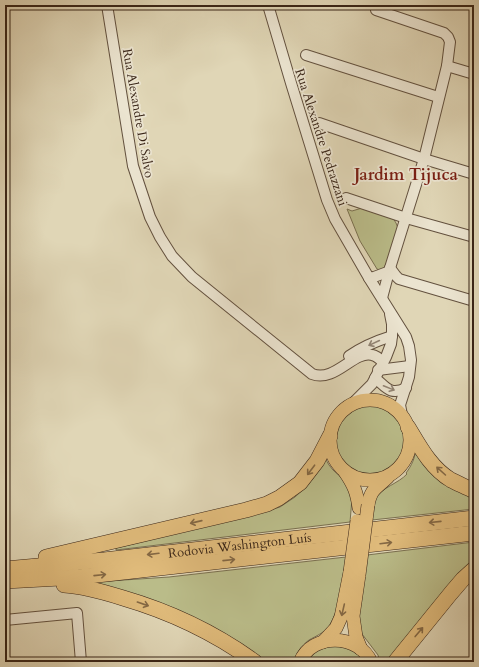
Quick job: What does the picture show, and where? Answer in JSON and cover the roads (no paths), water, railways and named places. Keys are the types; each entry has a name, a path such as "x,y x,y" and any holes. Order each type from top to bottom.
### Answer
{"highway":[{"path":"405,421 428,458 438,469 450,479 474,491"},
{"path":"5,565 36,560 267,504 280,498 300,483 310,472 330,436"},
{"name":"Rodovia Washington Luís","path":"6,577 104,560 159,553 474,518"},
{"name":"Rodovia Washington Luís","path":"6,577 79,577 474,533"},
{"path":"395,662 451,593 474,569"},
{"path":"6,577 76,586 138,602 175,616 207,632 232,646 255,662"}],"main road":[{"path":"361,649 356,637 353,616 354,573 363,507 374,489 401,466 410,447 410,437 405,421 392,406 380,400 367,399 354,402 345,408 337,416 332,425 330,436 331,448 335,460 353,484 363,507"},
{"path":"343,469 354,477 368,480 381,479 394,473"},
{"path":"300,662 311,648 322,642 336,628 341,617 354,573"},
{"path":"322,642 336,640 349,642 361,649 371,662"}],"street":[{"name":"Rua Alexandre Di Salvo","path":"107,5 133,166 150,217 172,256 192,277 315,376 334,372 367,354 376,356 379,370"},
{"name":"Rua Alexandre Pedrazzani","path":"268,5 327,200 335,220 369,278 406,336 411,360 410,377 400,405 405,421"},
{"path":"376,10 444,33 450,42 447,66 438,97 424,159 382,298"},
{"path":"306,55 438,97"},
{"path":"447,66 474,74"},
{"path":"319,123 424,159 474,174"},
{"path":"346,198 406,218 474,237"},
{"path":"369,278 390,269"},
{"path":"390,269 399,279 474,301"},
{"name":"Rua Alexandre Pedrazzani","path":"354,402 372,384 386,357 392,336 390,312"},
{"path":"309,371 329,368 357,351 392,336 405,342 409,346"},
{"path":"406,388 400,391 387,389 379,370 410,366"},
{"path":"5,620 77,613 80,658"}],"district":[{"name":"Jardim Tijuca","path":"406,174"}]}
